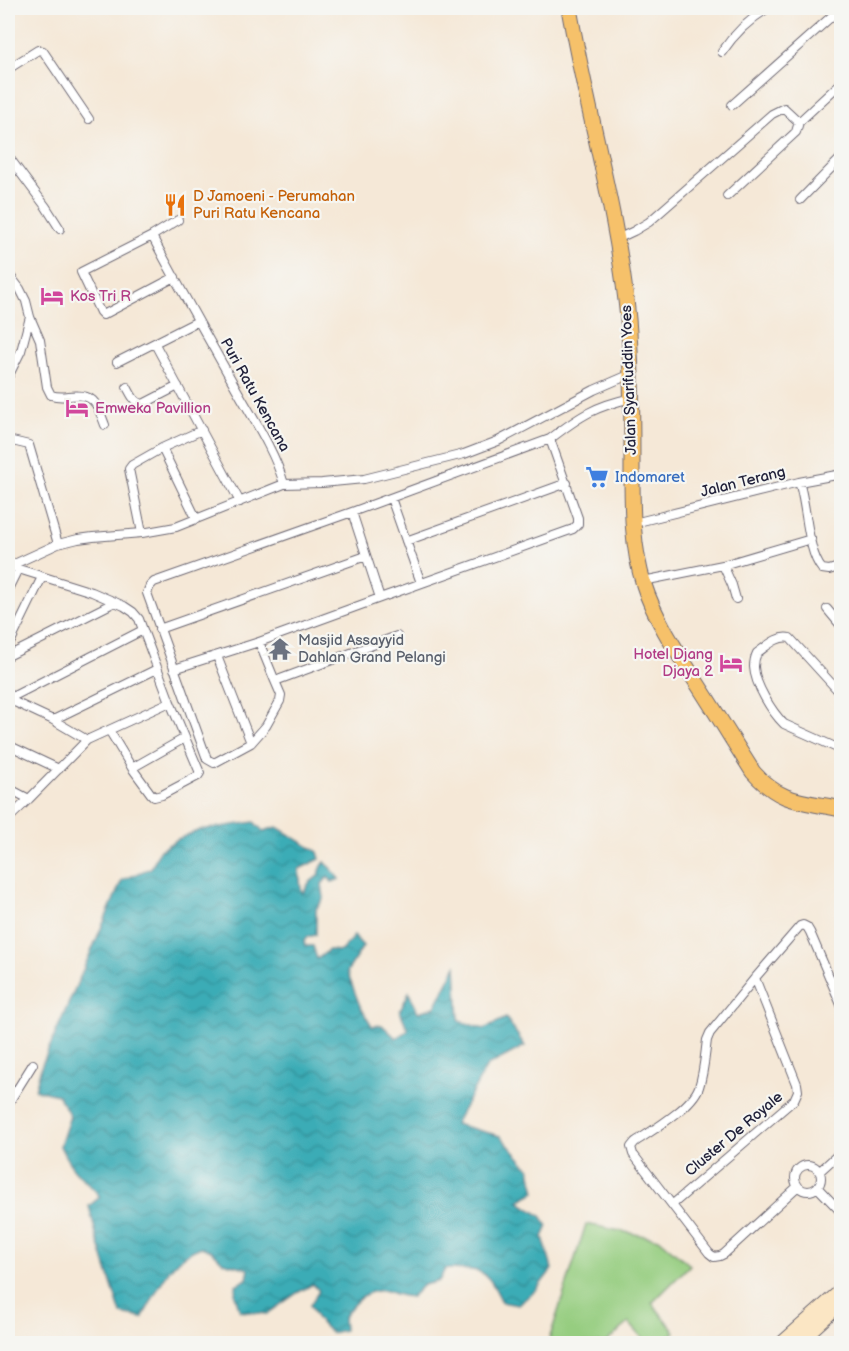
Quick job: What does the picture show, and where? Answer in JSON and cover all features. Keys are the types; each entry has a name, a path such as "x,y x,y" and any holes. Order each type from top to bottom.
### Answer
{"highway":[{"name":"Jalan Syarifuddin Yoes","path":"569,8 617,239 631,374 635,543 643,581 677,651 753,772 764,785 792,800 842,808"}],"street":[{"path":"722,52 742,28 768,8"},
{"path":"732,105 841,8"},
{"path":"8,69 38,50 43,51 89,119"},
{"path":"727,196 796,132 798,122 842,82"},
{"path":"617,239 649,222 772,114 783,108 798,122"},
{"path":"8,156 60,229"},
{"path":"800,200 841,158"},
{"path":"175,277 103,315 81,272 152,236 178,220"},
{"name":"Puri Ratu Kencana","path":"152,236 279,467 284,484"},
{"path":"8,273 26,301 40,340 47,387 51,395 58,398 80,395 90,398 97,404 105,425"},
{"path":"8,377 21,351 30,316"},
{"path":"117,362 198,321"},
{"path":"155,344 240,502"},
{"path":"12,567 58,544 93,537 169,529 284,484 364,479 464,454 498,441 594,390 631,374"},
{"path":"127,387 135,401 143,404 178,386"},
{"path":"259,642 281,695 280,701 266,726 251,743 214,763 207,759 147,593 154,582 550,439 591,411 610,403 632,398"},
{"path":"142,533 129,469 162,448 202,430"},
{"path":"174,669 259,642 573,529 578,524 578,518 550,439"},
{"path":"9,444 29,445 58,544"},
{"path":"162,448 196,518"},
{"path":"799,482 842,474"},
{"name":"Jalan Terang","path":"634,523 799,482 819,566 829,570 842,566"},
{"path":"406,542 567,483"},
{"path":"391,498 420,583"},
{"path":"352,512 380,598"},
{"path":"643,581 723,565 811,539"},
{"path":"159,629 366,556"},
{"path":"723,565 736,599"},
{"path":"12,567 92,592 133,612 139,620 200,773 162,795 154,796 132,768 109,730"},
{"path":"8,589 12,567"},
{"path":"8,647 42,577"},
{"path":"8,656 115,602"},
{"path":"827,609 842,627"},
{"path":"8,699 143,630"},
{"path":"275,681 397,636"},
{"path":"835,747 784,724 778,718 765,698 756,677 754,666 757,653 781,638 790,638 842,695"},
{"path":"217,656 251,743"},
{"path":"52,720 157,669"},
{"path":"8,699 87,740"},
{"path":"8,819 87,740 170,702"},
{"path":"132,768 185,738"},
{"path":"8,745 59,768"},
{"path":"8,788 29,799"},
{"path":"798,1187 720,1256 714,1257 633,1154 631,1147 684,1107 694,1096 699,1087 710,1033 800,926 807,927 810,932 842,1007"},
{"name":"Cluster De Royale","path":"673,1204 797,1096 797,1084 755,978"},
{"path":"8,1104 33,1064"},
{"path":"820,1172 842,1151"},
{"path":"815,1166 822,1180 818,1188 807,1192 798,1187 795,1180 796,1173 801,1167 815,1166"},
{"path":"818,1188 842,1213"},
{"path":"797,1344 842,1289"},
{"path":"780,1344 842,1304"}],"green space":[{"path":"586,1224 659,1239 690,1265 652,1303 675,1332 662,1343 647,1343 629,1323 605,1343 548,1343"}],"water":[{"path":"254,822 263,831 277,827 318,852 320,859 299,869 303,893 309,883 318,876 325,862 340,879 332,882 328,877 322,884 324,898 316,909 316,935 307,937 304,941 305,946 313,946 317,959 329,950 341,951 354,936 363,946 347,972 360,1006 372,1026 382,1025 396,1038 408,1030 400,1011 409,992 418,1012 435,1007 456,966 459,1021 484,1029 506,1018 525,1046 487,1066 455,1124 500,1136 530,1169 535,1192 518,1201 541,1216 548,1226 543,1237 552,1269 536,1290 518,1305 502,1302 487,1276 481,1273 445,1269 439,1281 423,1285 411,1297 380,1290 361,1297 343,1318 344,1330 331,1333 317,1319 310,1305 319,1291 313,1284 267,1314 240,1311 235,1295 236,1285 247,1279 249,1269 223,1262 212,1251 201,1247 189,1252 172,1267 142,1318 121,1314 89,1206 100,1197 73,1168 60,1146 70,1116 58,1095 35,1090 41,1067 122,880 151,868 160,850 178,839 200,830"}],"place":[{"name":"D Jamoeni - Perumahan Puri Ratu Kencana","path":"175,205"},
{"name":"Kos Tri R","path":"52,296"},
{"name":"Emweka Pavillion","path":"77,408"},
{"name":"Indomaret","path":"597,477"},
{"name":"Masjid Assayyid Dahlan Grand Pelangi","path":"280,649"},
{"name":"Hotel Djang Djaya 2","path":"731,663"}]}
